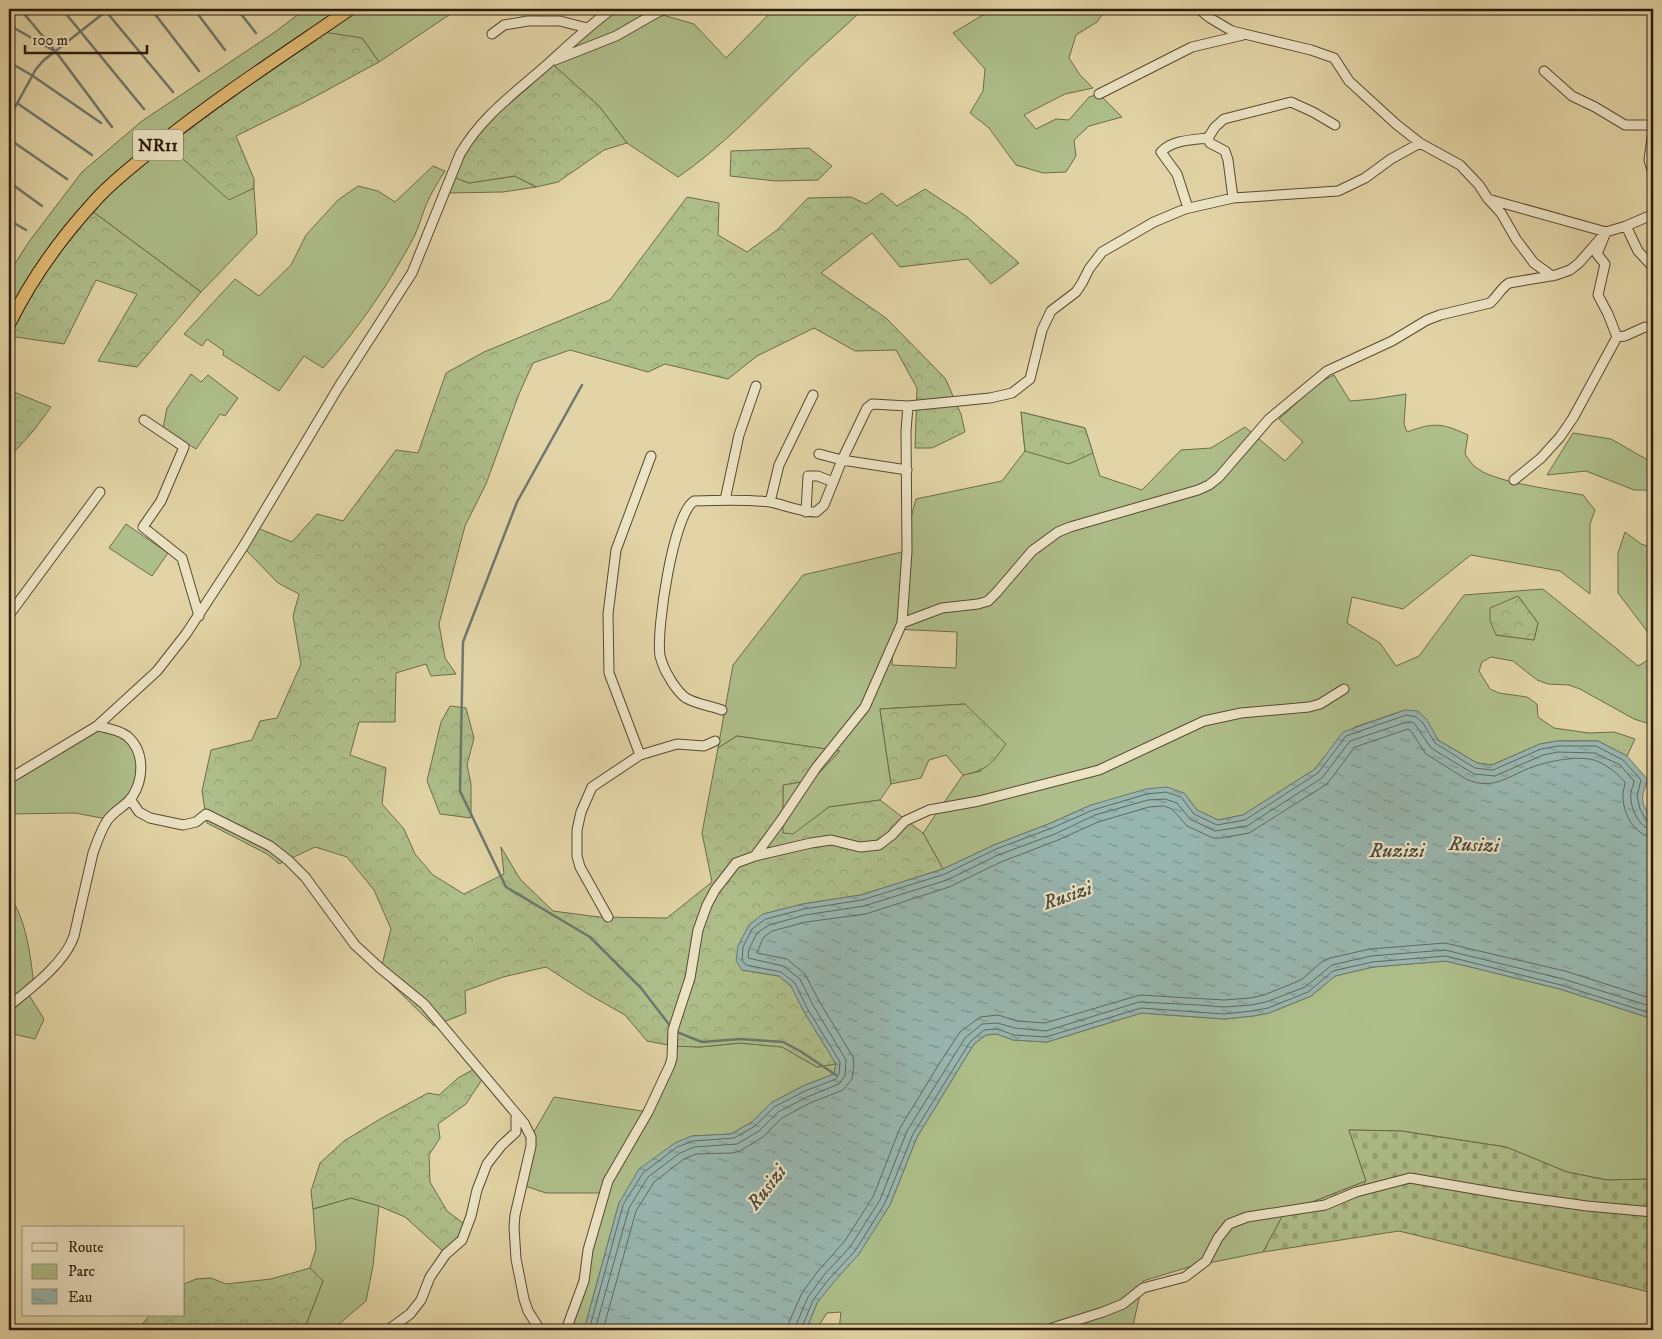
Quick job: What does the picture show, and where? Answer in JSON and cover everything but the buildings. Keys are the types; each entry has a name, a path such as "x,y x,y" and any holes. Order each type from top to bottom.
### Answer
{"highway":[{"name":"NR11","path":"9,324 30,286 55,248 94,201 120,176 192,117 350,9"}],"street":[{"path":"9,779 97,726 157,671 186,634 244,547 338,388 412,273 460,154 468,141 500,104 587,28 612,9"},
{"path":"550,62 616,36 666,9"},
{"path":"1199,9 1232,31 1311,50 1334,58 1348,81 1396,124 1420,143 1460,165 1501,212 1516,239 1534,263 1552,276"},
{"path":"492,34 504,25 528,21 560,20 587,28"},
{"path":"1099,94 1192,47 1246,34"},
{"path":"1544,71 1572,96 1625,125 1648,125 1653,130 1649,160 1653,173"},
{"path":"1188,208 1177,174 1161,152 1166,147 1179,142 1208,138 1215,127 1224,119 1291,102 1335,125"},
{"path":"1208,138 1210,143 1225,151 1233,198"},
{"path":"722,710 684,697 670,679 660,656 666,580 690,504 694,501 725,500 770,502 806,512 816,512 824,505 864,411 870,405 908,406 990,398 1012,393 1030,378 1042,330 1047,318 1057,305 1076,292 1096,258 1119,241 1154,222 1188,208 1233,198 1338,191 1365,178 1391,159 1420,143"},
{"path":"1488,199 1502,205 1554,216 1606,232"},
{"path":"902,623 942,608 978,604 988,600 1032,551 1058,532 1198,490 1209,485 1219,477 1269,419 1327,370 1392,341 1427,320 1490,303 1508,282 1552,276 1570,270 1579,263 1606,232 1653,216"},
{"path":"1626,226 1638,251 1653,267"},
{"path":"1514,480 1541,458 1560,438 1617,337 1598,295 1605,264 1597,254 1606,232"},
{"path":"1617,337 1625,336 1645,327 1653,329"},
{"path":"725,500 739,434 756,386"},
{"path":"770,502 779,465 813,395"},
{"path":"755,856 816,768 866,706 902,623 907,550 906,431 908,406"},
{"path":"144,420 184,447 162,501 142,527 182,558 199,616"},
{"path":"819,454 842,460 907,470"},
{"path":"640,755 609,673 608,614 616,550 651,456"},
{"path":"806,512 808,476 818,476 833,482"},
{"path":"9,615 100,492"},
{"path":"566,1330 584,1281 588,1250 608,1181 648,1112 670,1065 673,1030 690,978 698,930 707,904 714,890 736,863 755,856 831,840 860,847 878,845 892,835 905,821 929,810 979,801 1099,770 1204,721 1241,713 1309,707 1320,704 1344,689"},
{"path":"9,1006 27,992 68,949 74,936 97,841 107,819 124,806 138,784 142,766 139,755 127,736 117,731 97,726"},
{"path":"608,917 580,867 577,850 577,830 581,812 592,787 640,755 677,744 704,746 715,741"},
{"path":"130,799 139,812 150,818 184,825 196,822 206,814 255,838 282,854 305,877 356,944 380,968 424,1004 524,1123 531,1137 531,1146 515,1215 516,1259 528,1311 540,1330"},
{"path":"388,1330 410,1314 421,1300 430,1277 446,1254 462,1240 487,1164 501,1146 516,1132 516,1114"},
{"path":"1052,1328 1123,1304 1143,1288 1185,1277 1206,1261 1218,1238 1229,1224 1247,1217 1325,1205 1356,1192 1410,1178 1515,1196 1587,1206 1653,1212"}],"green space":[{"path":"305,9 458,9 379,62 362,38 192,117 229,199 254,188 257,234 201,292 88,208 9,324 9,273 28,243 82,172 142,121 275,32"},
{"path":"596,9 666,9 656,13 694,24 726,58 774,9 861,9 858,14 801,66 738,128 709,154 678,177 627,143 599,106 550,62 603,15"},
{"path":"1000,9 1106,9 1097,22 1076,35 1069,58 1080,75 1093,88 1065,94 1024,115 1036,129 1056,119 1069,120 1089,97 1099,94 1122,117 1089,126 1074,140 1076,156 1066,172 1043,173 1016,165 989,128 970,113 983,91 985,69 953,33 981,16"},
{"path":"317,31 362,38 379,62 305,102 236,136 254,179 254,188 229,200 163,141"},
{"path":"550,62 599,106 627,143 604,150 558,182 536,187 515,176 469,183 451,176 468,141"},
{"path":"809,148 832,166 818,180 776,181 730,176 731,151"},
{"path":"433,166 445,171 428,201 414,237 373,305 323,368 304,356 279,391 223,355 224,351 207,339 202,346 184,334 235,279 259,296 291,265 306,235 338,200 358,186 378,191 395,202"},
{"path":"451,176 469,183 515,176 536,187 503,192 444,193"},
{"path":"925,189 966,216 1019,263 991,284 968,259 900,267 872,233 821,273 886,318 945,378 961,414 965,432 932,448 915,448 917,388 896,350 855,351 814,328 757,356 728,379 665,364 648,372 570,350 533,363 519,394 486,484 465,526 439,624 445,658 456,674 431,676 426,664 396,673 395,722 359,722 350,755 386,768 382,804 404,829 415,854 433,875 464,894 504,874 501,847 520,879 553,911 599,917 667,918 712,882 702,833 718,748 737,736 840,751 812,780 783,785 783,833 793,834 829,807 880,800 923,833 943,869 861,895 803,904 764,914 749,925 742,970 779,976 792,987 803,1010 836,1064 817,1067 782,1047 740,1043 700,1047 673,1046 647,1041 625,1015 546,967 503,977 465,991 466,1013 434,1026 380,973 391,929 374,890 347,857 315,847 279,864 267,854 207,823 202,791 211,750 252,740 260,721 277,718 301,664 293,616 299,594 278,583 243,547 255,527 292,542 317,514 343,521 396,450 418,453 446,373 484,352 610,300 687,197 719,203 718,235 747,252 777,230 808,198 851,197 866,204 882,193 897,206"},
{"path":"88,208 201,292 137,367 98,361 137,294 96,280 64,344 9,336 9,324"},
{"path":"191,374 201,382 208,375 238,398 225,416 220,414 196,449 163,428 167,408"},
{"path":"1334,375 1350,401 1406,394 1404,424 1407,432 1431,425 1451,428 1468,435 1465,454 1474,466 1487,474 1513,482 1583,495 1595,510 1590,524 1590,594 1560,571 1471,555 1403,609 1352,597 1347,623 1380,643 1396,666 1419,656 1464,595 1543,589 1638,666 1653,657 1653,725 1634,719 1580,689 1569,685 1548,684 1537,680 1513,661 1491,657 1482,662 1479,671 1490,689 1499,693 1527,697 1537,704 1538,717 1554,728 1589,733 1614,732 1635,739 1627,756 1598,741 1557,741 1540,744 1492,765 1477,763 1438,740 1433,732 1405,710 1355,727 1324,757 1315,769 1243,815 1218,820 1197,810 1184,793 1091,805 994,845 943,869 923,833 963,775 981,771 965,704 880,709 891,784 880,800 829,807 793,835 782,833 783,785 812,780 839,751 737,736 718,748 733,665 803,575 902,552 916,499 1002,481 1025,451 1021,412 1085,428 1100,476 1142,490 1181,450 1211,448 1245,427 1285,461 1303,442 1279,419 1318,383","holes":["1518,596 1538,623 1534,640 1496,635","894,629 957,632 956,668 892,665"]},
{"path":"9,390 51,407 9,458"},
{"path":"1021,412 1085,428 1093,453 1069,464 1025,451"},
{"path":"1573,433 1611,439 1653,463 1653,490 1634,490 1586,471 1547,475"},
{"path":"126,524 168,553 152,576 109,548"},
{"path":"1625,532 1641,544 1653,548 1653,639 1618,593 1618,553"},
{"path":"1518,596 1538,623 1534,640 1496,635 1490,621 1490,608"},
{"path":"965,704 1006,744 992,761 978,771 963,775 946,755 929,760 921,778 891,784 880,709"},
{"path":"450,706 466,708 474,738 467,765 471,784 471,818 440,814 427,781 441,722"},
{"path":"97,726 127,736 139,755 138,784 107,819 75,813 9,814 9,779"},
{"path":"9,895 24,927 29,950 34,985 27,992 44,1019 35,1039 9,1033"},
{"path":"1446,961 1560,989 1653,1019 1653,1179 1607,1180 1567,1172 1506,1147 1402,1131 1349,1130 1366,1181 1284,1213 1263,1252 1189,1267 1143,1281 1132,1330 839,1330 841,1312 827,1313 816,1330 806,1330 817,1303 890,1205 917,1137 974,1044 986,1035 997,1034 1013,1040 1047,1042 1141,1013 1224,1019 1253,1016 1269,1013 1311,996 1335,976 1373,967"},
{"path":"740,1043 782,1047 817,1067 836,1064 834,1074 803,1086 771,1103 752,1122 731,1134 692,1136 675,1143 619,1203 584,1330 566,1330 603,1193 546,1193 522,1185 531,1137 554,1097 648,1112 673,1046 700,1047"},
{"path":"474,1069 483,1078 466,1104 438,1124 440,1138 429,1155 430,1182 447,1211 467,1226 462,1240 446,1254 405,1217 379,1206 351,1198 313,1209 311,1191 320,1163 344,1141 428,1093 439,1095 458,1078"},
{"path":"1349,1130 1401,1131 1506,1147 1567,1172 1607,1180 1653,1179 1653,1293 1399,1231 1263,1252 1284,1213 1366,1181"},
{"path":"351,1198 379,1206 373,1266 366,1301 339,1324 304,1330 323,1281 310,1268 316,1249 313,1209"},
{"path":"310,1268 323,1281 304,1330 137,1330 149,1316 185,1316 185,1284 196,1279 211,1278 226,1284 271,1279"}],"water":[{"name":"Ruzizi","path":"1405,710 1418,711 1427,720 1438,740 1477,763 1492,765 1540,744 1557,741 1598,741 1627,756 1648,780 1643,793 1643,801 1653,822 1653,1019 1560,989 1446,961 1373,967 1335,976 1311,996 1269,1013 1253,1016 1224,1019 1141,1013 1047,1042 1013,1040 997,1034 986,1035 974,1044 917,1137 890,1205 859,1254 817,1303 806,1330 584,1330 619,1203 639,1169 675,1143 692,1136 731,1134 752,1122 771,1103 803,1086 834,1074 836,1064 803,1010 791,986 779,976 742,970 736,961 738,946 749,925 763,914 803,904 861,895 943,869 994,845 1091,805 1146,789 1167,787 1184,793 1197,810 1218,820 1243,815 1315,769 1343,732"}],"waterway":[{"path":"20,9 56,52 112,127"},
{"path":"62,9 144,109"},
{"path":"104,9 173,92"},
{"path":"9,118 36,69 44,60 109,9"},
{"path":"151,9 199,71"},
{"path":"194,9 225,50"},
{"path":"237,9 256,33"},
{"path":"279,9 282,13"},
{"path":"9,25 54,51"},
{"path":"9,62 33,76 101,123"},
{"path":"9,101 16,105"},
{"path":"17,103 92,155"},
{"path":"9,139 67,179"},
{"path":"9,182 42,206"},
{"path":"9,220 26,230"},
{"path":"582,385 517,502 463,642 460,791 506,887 590,937 641,988 671,1027"},
{"path":"674,1031 702,1042 741,1039 783,1042 836,1075"}],"water label":[{"name":"Rusizi","path":"1474,844"},
{"name":"Rusizi","path":"1067,895"},
{"name":"Rusizi","path":"766,1187"}]}
